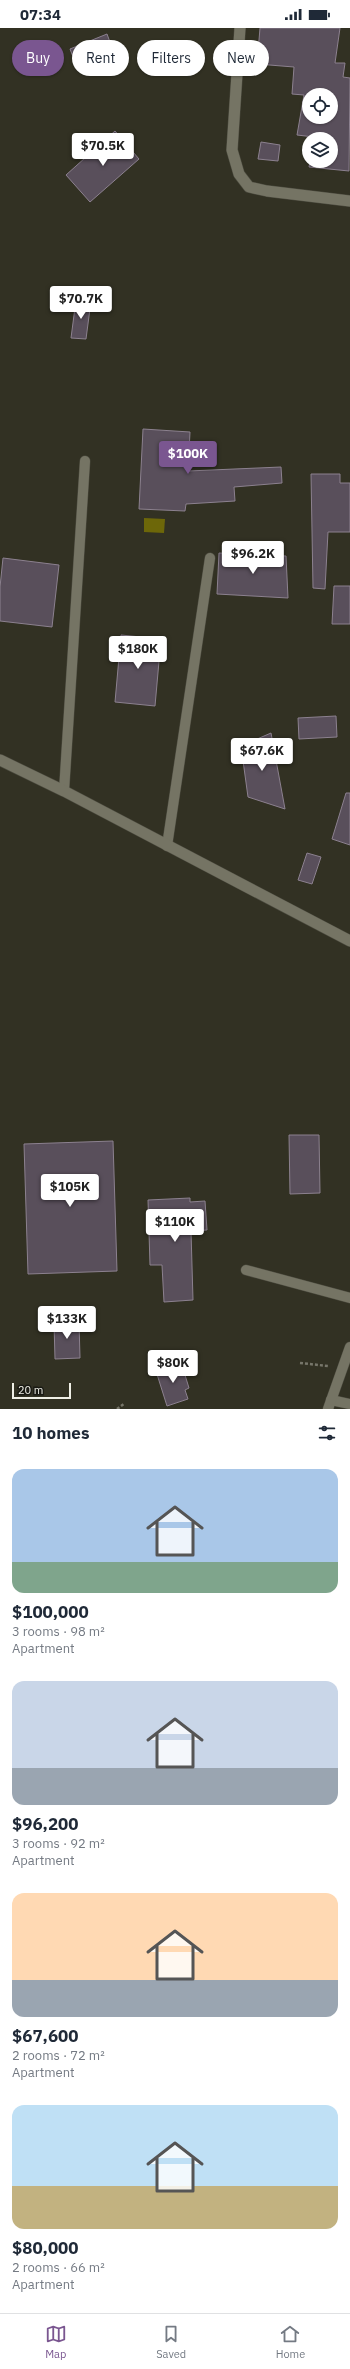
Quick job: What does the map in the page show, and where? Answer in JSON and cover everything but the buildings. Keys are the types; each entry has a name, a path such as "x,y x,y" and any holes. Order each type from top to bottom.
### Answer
{"street":[{"path":"240,28 232,150 239,174 249,187 266,191 350,201"},
{"path":"0,760 64,791 350,941"}],"lane":[{"path":"64,791 85,461"},
{"path":"167,846 210,558"},
{"path":"246,1270 350,1298"},
{"path":"350,1347 330,1405 350,1404"}],"path":[{"path":"300,1363 343,1368"},
{"path":"117,1409 125,1403"}],"shaded area":[{"path":"144,518 165,519 164,533 144,532"}]}
